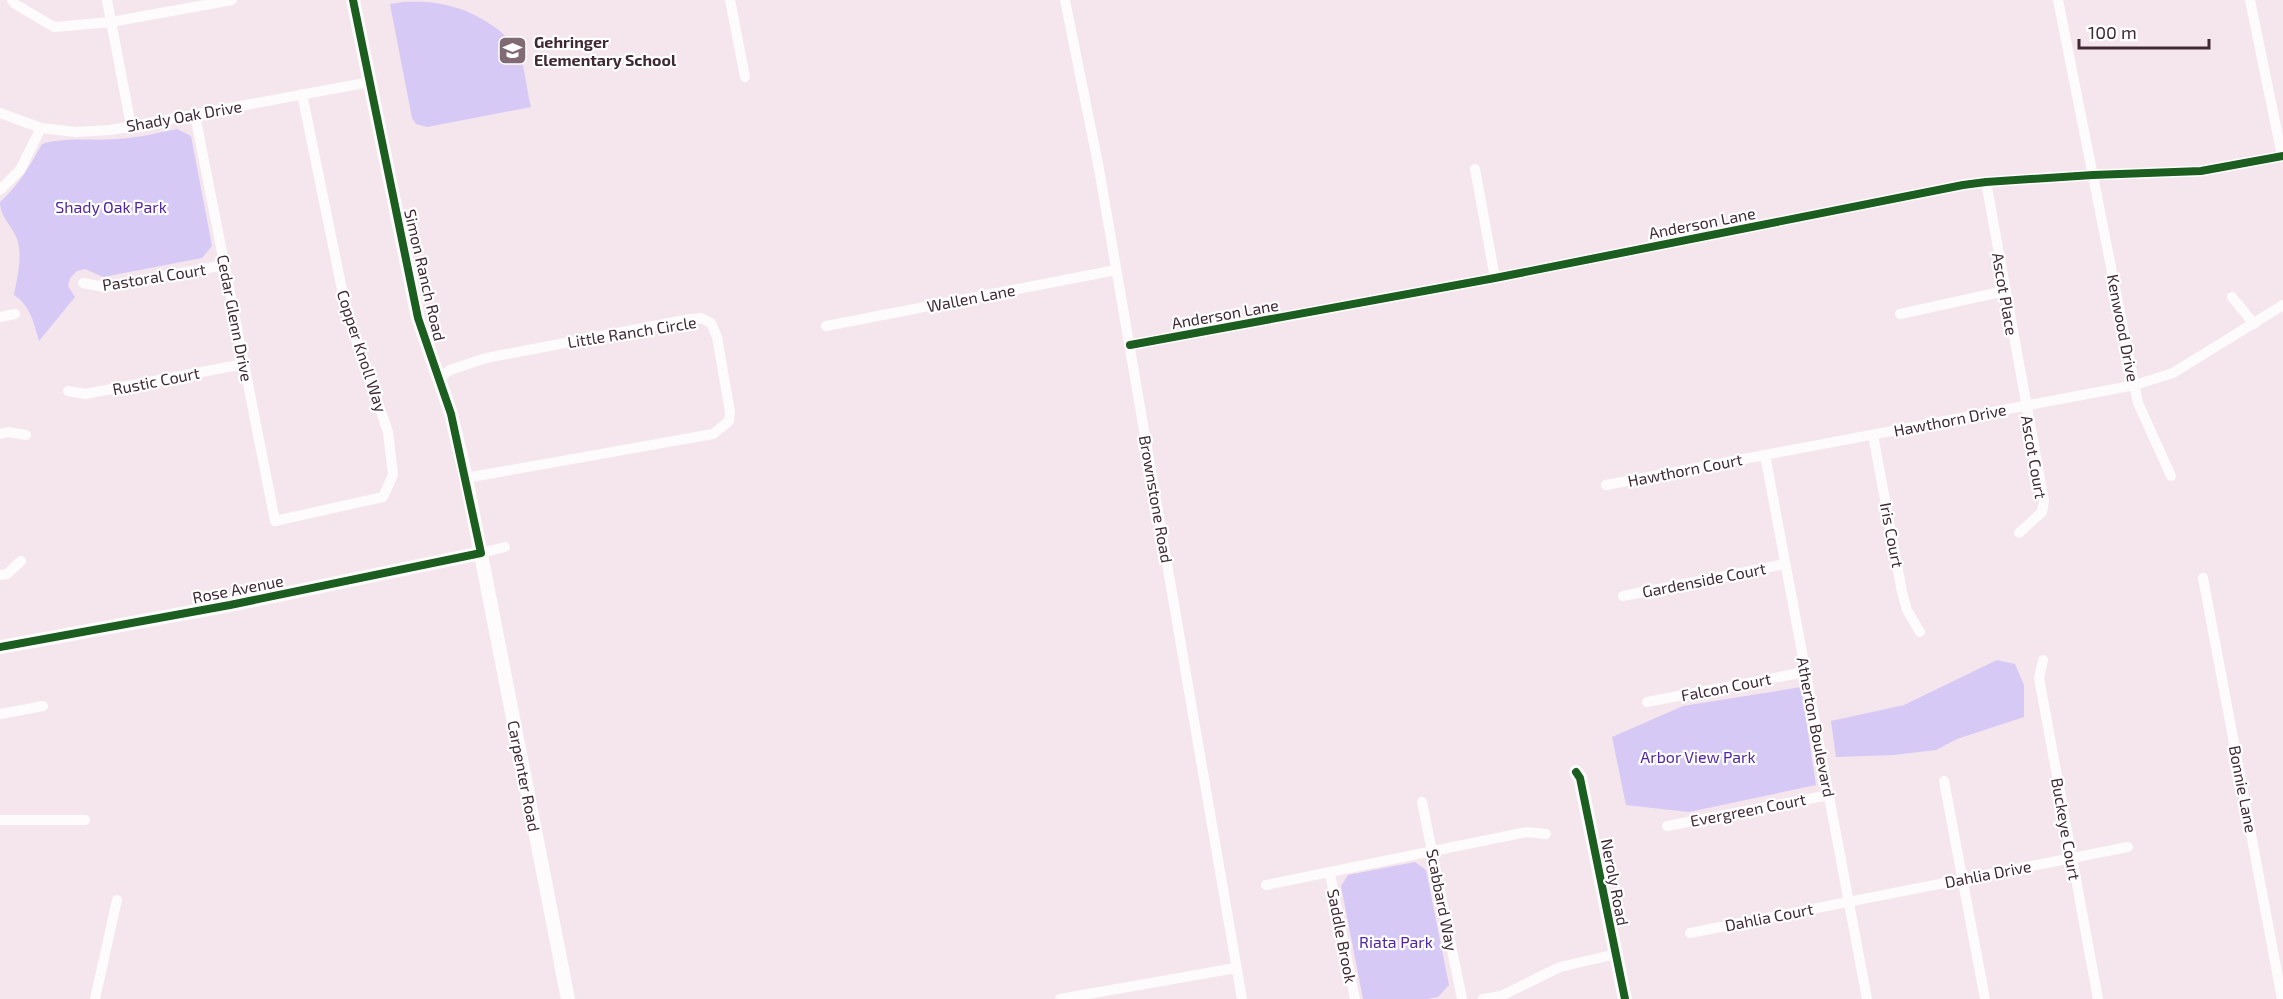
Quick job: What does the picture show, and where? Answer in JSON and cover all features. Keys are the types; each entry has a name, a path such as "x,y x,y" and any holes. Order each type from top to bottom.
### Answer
{"street":[{"path":"12,0 54,27 111,22 232,0"},
{"path":"107,0 131,126"},
{"name":"Simon Ranch Road","path":"353,0 418,318 451,414 481,553"},
{"path":"730,0 745,77"},
{"name":"Brownstone Road","path":"1065,0 1099,169 1242,999"},
{"name":"Kenwood Drive","path":"2058,0 2138,403 2170,476"},
{"path":"2250,0 2283,156"},
{"name":"Shady Oak Drive","path":"0,113 41,128 75,132 111,130 370,82"},
{"name":"Copper Knoll Way","path":"275,521 383,497 393,475 388,432 347,314 302,94"},
{"name":"Cedar Glenn Drive","path":"195,115 275,521"},
{"path":"0,190 20,170 41,128"},
{"name":"Anderson Lane","path":"1130,345 1495,278 1986,182 2200,171 2283,156"},
{"path":"1475,169 1495,278"},
{"name":"Ascot Place","path":"1986,182 2025,406"},
{"name":"Pastoral Court","path":"83,283 88,286 105,287 225,265"},
{"name":"Wallen Lane","path":"826,326 1116,270"},
{"path":"1900,314 2005,291"},
{"path":"2232,297 2254,324"},
{"name":"Hawthorn Drive","path":"1765,455 2135,385 2172,373 2283,305"},
{"path":"0,317 15,314"},
{"name":"Little Ranch Circle","path":"438,379 450,370 486,358 690,319 700,318 711,323 717,337 730,412 729,421 713,435 466,478"},
{"name":"Rustic Court","path":"68,390 77,394 85,394 244,364"},
{"name":"Ascot Court","path":"2019,533 2042,512 2044,501 2025,406"},
{"path":"0,434 8,432 26,435"},
{"name":"Iris Court","path":"1873,435 1902,592 1907,610 1920,632"},
{"name":"Hawthorn Court","path":"1606,485 1765,455"},
{"name":"Atherton Boulevard","path":"1765,455 1867,999"},
{"name":"Rose Avenue","path":"0,647 230,605 505,547"},
{"name":"Carpenter Road","path":"481,553 568,999"},
{"path":"0,575 7,574 21,561"},
{"name":"Gardenside Court","path":"1623,596 1785,564"},
{"name":"Bonnie Lane","path":"2203,578 2282,999"},
{"name":"Buckeye Court","path":"2043,660 2039,678 2098,999"},
{"name":"Falcon Court","path":"1647,702 1805,672"},
{"path":"0,714 44,706"},
{"name":"Neroly Road","path":"1616,999 1612,955 1580,778 1576,772 1574,778 1612,955 1625,999"},
{"path":"1944,781 1985,999"},
{"name":"Evergreen Court","path":"1668,826 1829,795"},
{"name":"Scabbard Way","path":"1422,802 1462,999"},
{"path":"0,820 85,820"},
{"path":"1266,885 1527,832 1546,834"},
{"name":"Dahlia Drive","path":"1849,901 2128,847"},
{"name":"Saddle Brook","path":"1330,873 1355,999"},
{"path":"95,999 117,900"},
{"name":"Dahlia Court","path":"1690,933 1849,901"},
{"path":"1483,999 1501,996 1560,967 1612,955"},
{"path":"1060,999 1236,968"}],"green space":[{"path":"429,2 452,6 474,15 499,30 518,52 531,107 427,127 416,124 412,118 390,4"},
{"name":"Shady Oak Park","path":"177,129 191,136 212,246 202,258 103,277 85,269 77,271 70,278 68,286 75,297 39,341 28,309 14,295 19,267 19,246 15,234 4,217 0,202 24,175 42,144 70,140 108,140"},
{"path":"1997,660 2015,664 2024,685 2024,717 1957,739 1936,750 1894,755 1836,757 1831,721 1904,705"},
{"name":"Arbor View Park","path":"1801,687 1816,785 1689,812 1626,805 1612,737 1683,706"},
{"name":"Riata Park","path":"1415,862 1426,870 1449,985 1438,997 1428,999 1363,999 1341,886 1348,875"}],"cycle path":[{"path":"0,647 230,605 481,553 451,414 418,318 353,0"},
{"path":"1130,345 1495,278 1963,185 2093,175 2201,171 2283,156"},
{"path":"1576,772 1580,778 1625,999"}],"place":[{"name":"Gehringer Elementary School","path":"513,51"}]}
